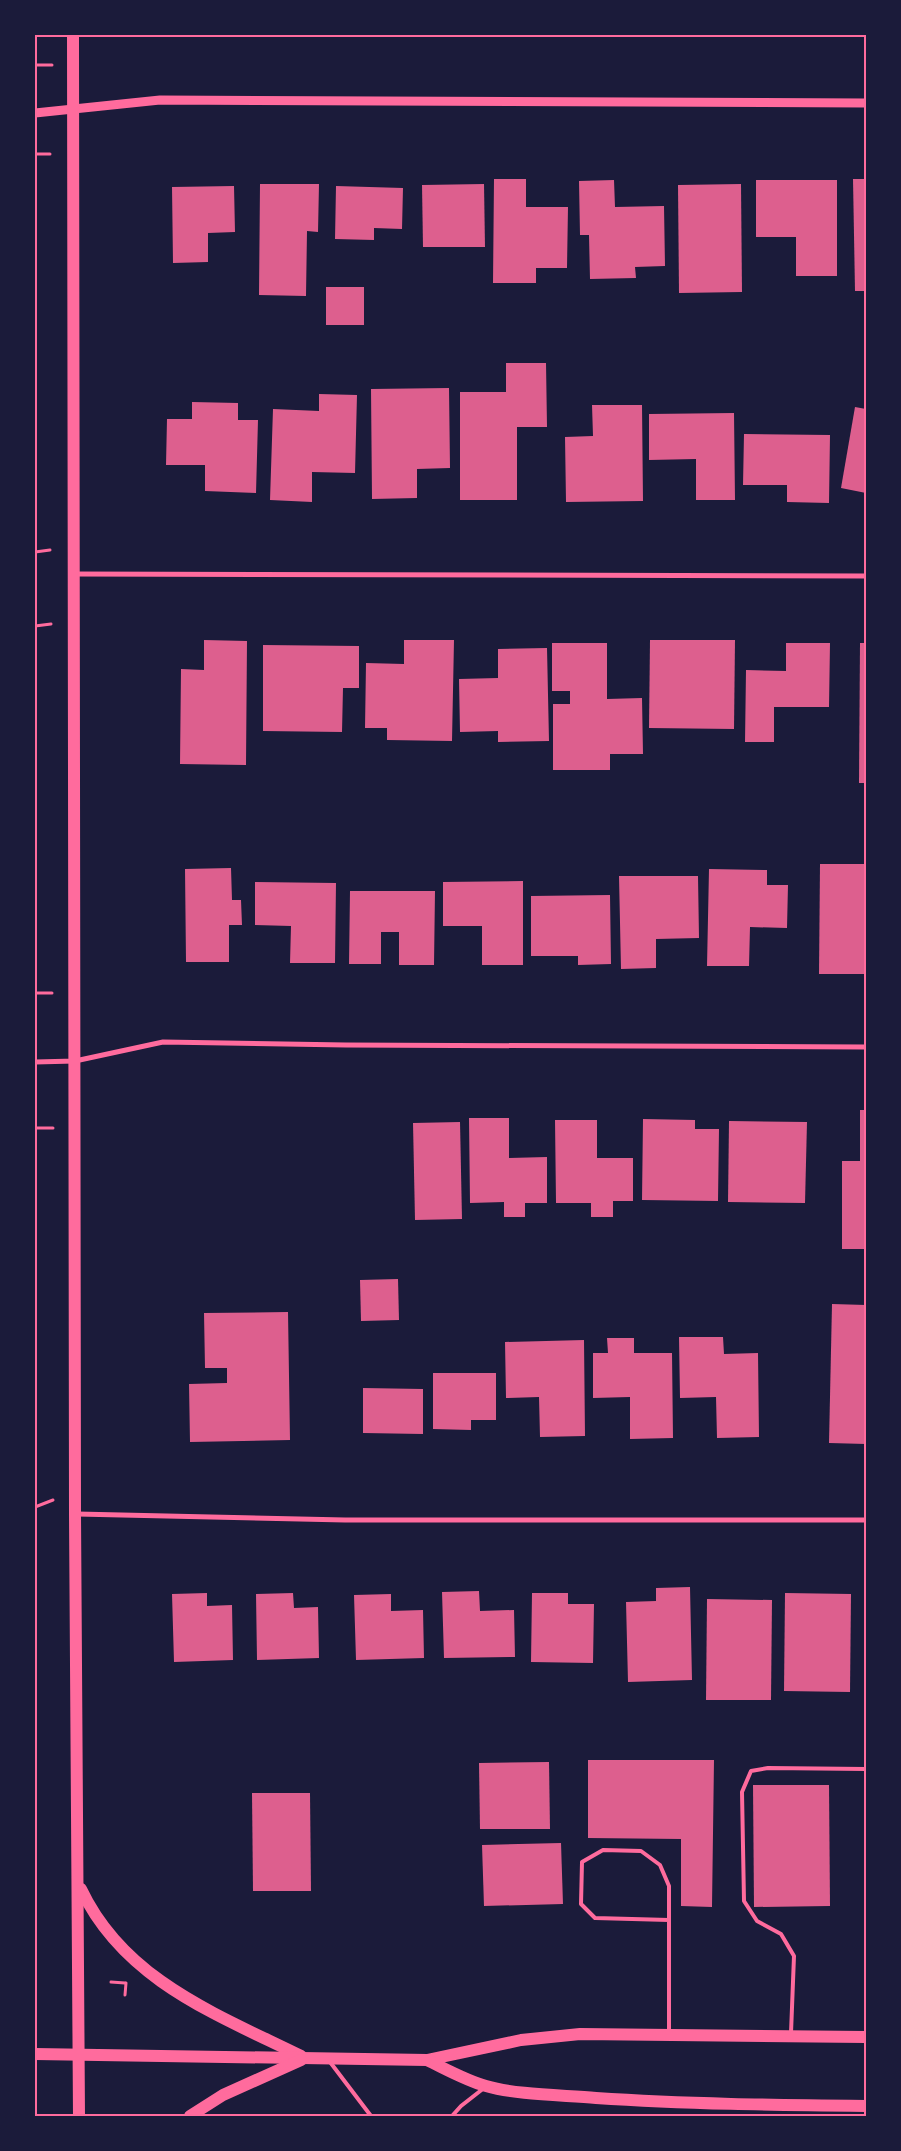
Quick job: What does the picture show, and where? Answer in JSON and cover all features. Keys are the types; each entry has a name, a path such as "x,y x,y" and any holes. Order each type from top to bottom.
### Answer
{"main road":[{"path":"73,35 75,1514 80,2116"},
{"path":"79,1884 90,1909 104,1928 125,1953 151,1975 186,1998 305,2058"},
{"path":"35,2054 427,2060 544,2037 598,2033 866,2037"},
{"path":"190,2116 223,2095 305,2058"},
{"path":"427,2060 487,2086 541,2093 617,2099 768,2105 866,2106"}],"street":[{"path":"35,113 160,100 866,103"},
{"path":"74,574 866,576"},
{"path":"35,1062 75,1061 163,1042 356,1045 866,1047"},
{"path":"75,1514 345,1520 866,1520"}],"lane":[{"path":"791,2035 794,1956 781,1934 757,1921 744,1901 742,1792 751,1771 768,1768 866,1769"},
{"path":"669,1920 595,1918 581,1904 582,1862 602,1850 641,1851 660,1865 669,1886 669,1920 669,2034"},
{"path":"327,2058 371,2116"},
{"path":"452,2116 487,2086"}],"path":[{"path":"35,65 55,65"},
{"path":"35,154 50,154"},
{"path":"35,552 54,550"},
{"path":"35,626 55,624"},
{"path":"35,993 53,993"},
{"path":"35,1128 54,1128"},
{"path":"35,1507 54,1500"},
{"path":"111,1982 125,1983 125,1995"}],"building":[{"path":"494,179 526,179 526,207 568,207 567,268 536,268 536,283 493,283"},
{"path":"853,179 866,179 866,291 855,291"},
{"path":"614,180 615,207 664,206 665,266 635,267 636,278 590,279 589,235 580,235 579,181"},
{"path":"756,180 837,180 837,276 796,276 796,237 756,237"},
{"path":"260,184 319,184 318,232 307,231 306,296 259,295"},
{"path":"484,184 485,247 423,247 422,185"},
{"path":"741,184 742,292 679,293 678,185"},
{"path":"234,186 235,232 208,233 208,262 173,263 172,187"},
{"path":"336,186 403,188 402,229 374,228 374,240 335,239"},
{"path":"326,287 364,287 364,325 326,325"},
{"path":"506,363 546,363 547,427 517,427 517,500 460,500 460,392 506,392"},
{"path":"449,388 450,468 417,469 417,498 372,499 371,389"},
{"path":"319,394 357,395 355,473 312,472 312,502 270,500 273,409 319,411"},
{"path":"192,402 238,403 238,420 258,420 256,493 205,491 205,465 166,465 167,419 192,419"},
{"path":"592,405 642,405 643,501 566,502 565,437 593,436"},
{"path":"855,407 866,409 866,493 841,488"},
{"path":"734,413 735,500 696,500 696,459 649,460 649,414"},
{"path":"744,434 830,435 829,503 787,502 787,485 743,485"},
{"path":"204,640 247,641 246,765 180,764 181,669 204,670"},
{"path":"404,640 454,640 452,741 387,740 387,728 365,728 366,663 404,664"},
{"path":"650,640 735,640 734,729 649,728"},
{"path":"552,643 607,643 607,699 642,698 643,754 610,754 610,770 553,770 553,704 570,704 570,691 552,691"},
{"path":"786,643 830,643 829,707 774,707 774,742 745,742 746,670 786,671"},
{"path":"860,643 866,643 866,783 859,783"},
{"path":"263,645 359,646 359,688 343,688 342,732 263,731"},
{"path":"547,648 549,741 498,742 498,731 460,732 459,679 498,678 498,649"},
{"path":"820,864 866,864 866,974 819,974"},
{"path":"231,868 232,900 241,900 242,925 229,925 229,962 186,962 185,869"},
{"path":"709,869 767,870 767,885 788,885 787,928 750,927 749,966 707,966"},
{"path":"619,876 698,876 699,938 656,939 656,968 621,969"},
{"path":"523,881 523,965 482,965 482,926 443,926 443,882"},
{"path":"255,882 336,883 335,963 290,963 291,926 255,925"},
{"path":"350,891 435,891 434,965 399,965 399,932 381,932 381,964 349,964"},
{"path":"610,895 611,964 578,965 578,956 531,956 531,896"},
{"path":"860,1110 866,1110 866,1249 842,1249 842,1161 860,1161"},
{"path":"469,1118 509,1118 509,1158 547,1157 547,1203 525,1203 525,1217 504,1217 504,1202 470,1203"},
{"path":"643,1119 695,1120 695,1129 719,1129 718,1201 642,1200"},
{"path":"555,1120 597,1120 597,1158 633,1158 633,1201 613,1201 613,1217 591,1217 591,1203 556,1203"},
{"path":"729,1121 807,1122 805,1203 728,1202"},
{"path":"460,1122 462,1219 415,1220 413,1123"},
{"path":"398,1279 399,1320 361,1321 360,1280"},
{"path":"832,1304 866,1305 866,1444 829,1443"},
{"path":"288,1312 290,1440 190,1442 189,1384 227,1383 227,1368 205,1368 204,1313"},
{"path":"679,1337 723,1337 724,1354 758,1353 759,1437 717,1438 716,1397 680,1398"},
{"path":"607,1338 634,1338 634,1353 672,1353 673,1438 630,1439 630,1397 593,1398 593,1353 608,1353"},
{"path":"584,1340 585,1436 540,1437 539,1397 506,1398 505,1342"},
{"path":"433,1373 496,1373 496,1420 471,1420 471,1430 433,1429"},
{"path":"363,1388 423,1389 423,1434 363,1433"},
{"path":"690,1587 692,1680 628,1682 626,1602 656,1601 656,1588"},
{"path":"479,1591 480,1611 514,1610 515,1657 444,1658 442,1592"},
{"path":"207,1593 207,1606 232,1605 233,1660 174,1662 172,1594"},
{"path":"293,1593 294,1608 318,1607 319,1658 257,1660 256,1594"},
{"path":"532,1593 568,1593 568,1604 594,1604 593,1663 531,1662"},
{"path":"785,1593 851,1594 850,1692 784,1691"},
{"path":"391,1594 391,1611 423,1610 424,1658 356,1660 354,1595"},
{"path":"707,1599 772,1600 771,1700 706,1700"},
{"path":"588,1760 714,1760 712,1907 681,1906 681,1839 588,1838"},
{"path":"549,1762 550,1829 480,1829 479,1763"},
{"path":"753,1785 829,1785 830,1906 754,1907"},
{"path":"252,1793 310,1793 311,1891 253,1891"},
{"path":"561,1843 563,1904 484,1906 482,1845"}]}
